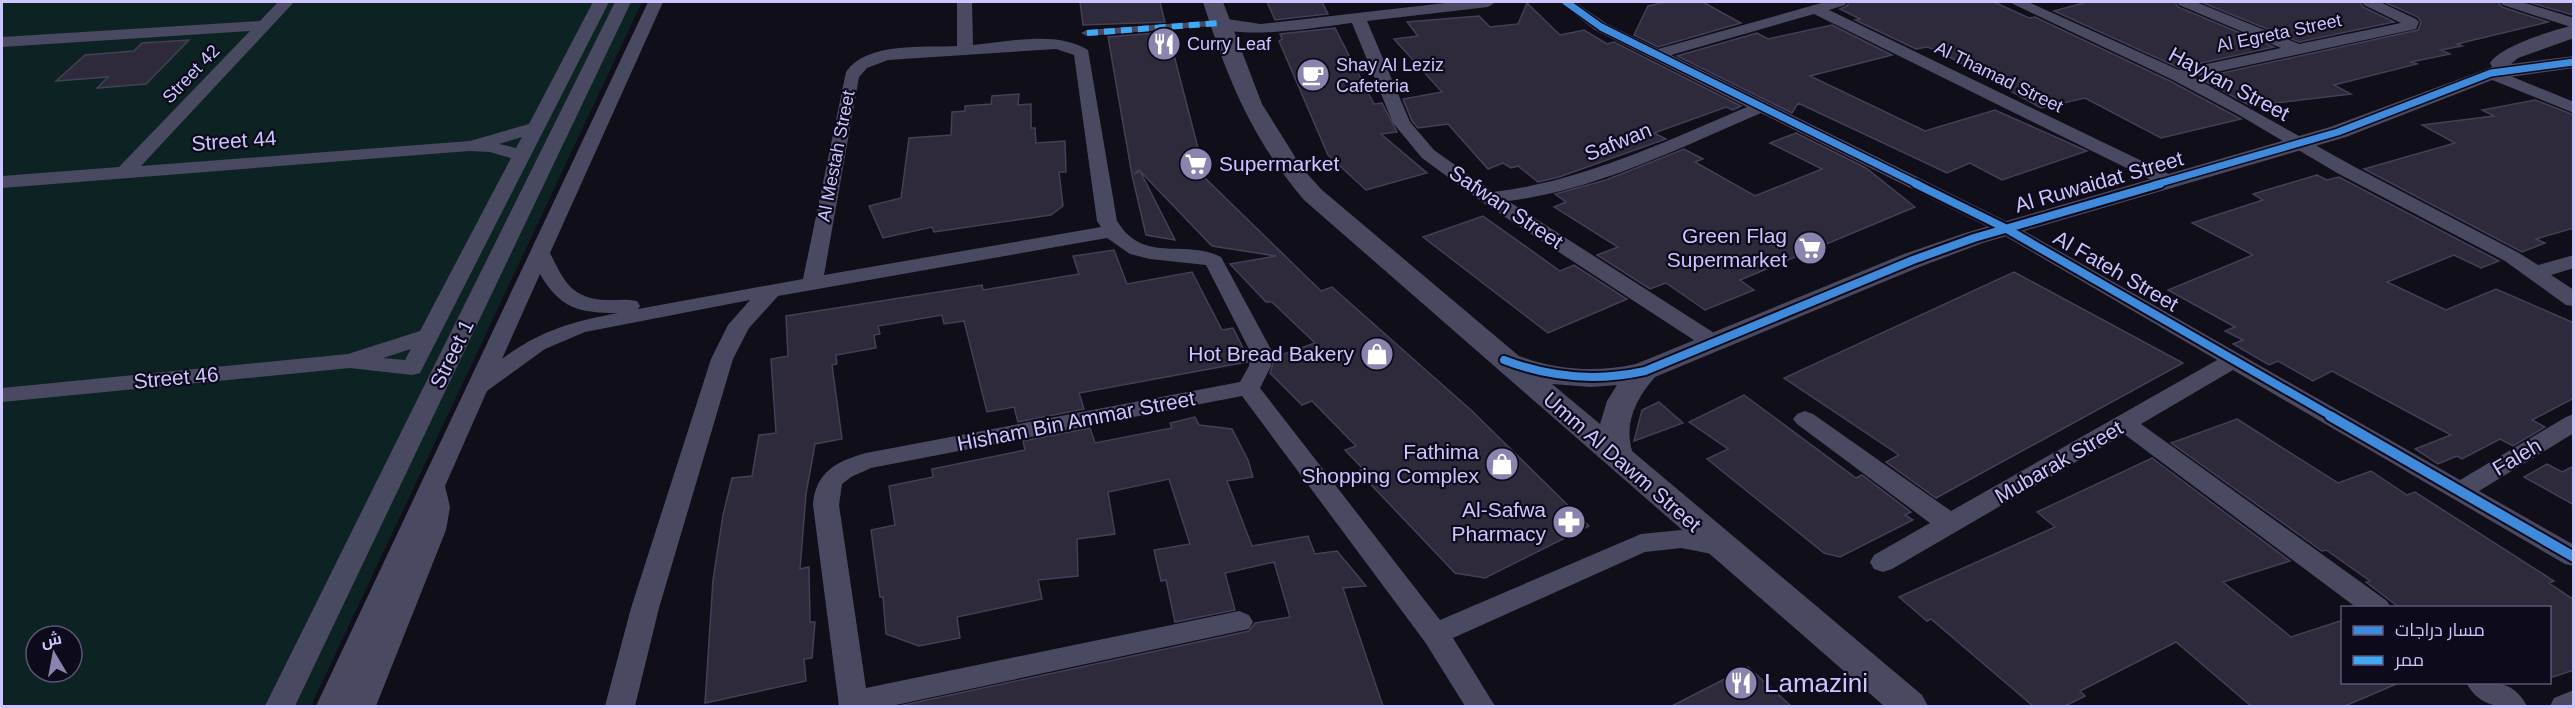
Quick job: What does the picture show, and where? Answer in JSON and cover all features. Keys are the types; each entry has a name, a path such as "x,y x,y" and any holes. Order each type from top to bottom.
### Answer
{"street":[{"name":"Street 42","path":"124,173 286,2"},
{"name":"Street 1","path":"412,368 601,2"},
{"name":"Street 1","path":"280,706 623,2"},
{"path":"965,2 965,50"},
{"path":"1087,33 1221,24 1262,29 1450,4 1488,2"},
{"name":"Al Fateh Street","path":"1566,2 1601,27 1655,55 2006,228 2574,557"},
{"path":"1655,55 1840,2"},
{"name":"Hayyan Street","path":"2017,2 2177,75 2346,170 2512,257 2574,300"},
{"path":"2184,2 2296,49"},
{"name":"Al Egreta Street","path":"2177,75 2410,26 2411,22 2402,16 2369,2"},
{"path":"2508,2 2548,16 2573,29"},
{"name":"Street 1","path":"331,706 434,487 475,390 539,252 657,5"},
{"name":"Al Thamad Street","path":"1815,9 2166,180"},
{"name":"Safwan Street","path":"1358,18 1402,123 1428,154 1489,198 1714,343"},
{"path":"1221,24 1243,36 1262,29"},
{"name":"Umm Al Dawm Street","path":"1221,24 1260,126 1297,179 1330,212 1909,706"},
{"path":"2,42 264,25"},
{"name":"Al Ruwaidat Street","path":"2491,73 2511,54 2573,29"},
{"name":"Al Mestah Street","path":"812,285 851,77 855,68 869,60 887,55 1056,44 1072,47 1082,53 1107,221 1112,231"},
{"name":"Al Ruwaidat Street","path":"1504,360 1536,372 1572,378 1608,378 1645,371 1913,260 2006,228 2361,124 2491,73 2574,62"},
{"path":"2491,73 2574,108"},
{"name":"Safwan","path":"1489,198 1542,192 1577,183 1759,108"},
{"name":"Street 44","path":"469,146 536,128"},
{"name":"Street 44","path":"2,182 469,146 489,147 522,155"},
{"path":"475,390 537,344 561,333 603,321 699,303 1112,231 1131,249 1156,254 1206,257 1214,261 1262,353 1260,366 1248,388 1435,634 1480,706"},
{"path":"539,252 564,296 585,306 699,303"},
{"path":"2535,273 2574,261"},
{"path":"620,706 645,608 723,359 739,325 770,292"},
{"name":"Street 46","path":"350,361 428,336"},
{"name":"Mubarak Street","path":"1883,562 2234,360"},
{"name":"Street 46","path":"2,394 350,361 412,368"},
{"name":"Al Ruwaidat Street","path":"1619,460 1614,444 1615,413 1630,386 1645,371"},
{"name":"Hisham Bin Ammar Street","path":"854,705 826,505 826,491 832,477 866,461 1248,388"},
{"path":"1805,419 1950,524"},
{"name":"Faleh","path":"2460,491 2574,422"},
{"path":"2126,424 2374,606"},
{"path":"361,706 433,530 437,507 434,487"},
{"path":"1435,634 1641,543 1681,539 1722,547"},
{"path":"854,705 1141,640 1239,622"},
{"path":"2483,684 2512,706"},
{"path":"2565,706 2574,702"}],"green space":[{"path":"2,2 642,2 311,706 2,706"}],"building":[{"path":"1080,2 1160,2 1165,22 1083,25"},
{"path":"1267,2 1322,2 1328,14 1275,20"},
{"path":"1666,2 1703,2 1741,23 1658,47 1634,35 1648,6"},
{"path":"1849,2 1994,2 2029,18 2035,17 2170,81 2241,119 2161,138 2085,98 2041,108 1939,51 1927,47 1916,49 1855,20 1860,19 1840,9 1847,6"},
{"path":"2087,2 2175,2 2178,7 2274,47 2179,68 2054,11"},
{"path":"2201,2 2360,2 2363,7 2394,22 2299,42"},
{"path":"2384,2 2498,2 2502,7 2548,22 2457,44 2462,46 2441,50 2450,54 2411,62 2417,64 2334,85 2351,94 2251,106 2199,78 2418,30 2421,22 2418,17"},
{"path":"2528,2 2574,2 2574,15 2573,15"},
{"path":"1527,3 1560,35 1584,30 1607,44 1614,42 1741,106 1733,110 1726,107 1654,133 1666,139 1559,177 1538,182 1518,166 1511,168 1503,163 1488,169 1448,124 1418,128 1412,121 1403,99 1442,92 1394,39 1418,36 1407,22 1479,16 1490,27 1518,24"},
{"path":"1832,25 1892,55 1810,76 1925,131 1995,110 2087,151 2002,180 1970,163 1947,173 1798,103 1792,113 1677,56 1757,33 1768,39"},
{"path":"1335,28 1374,104 1382,103 1397,132 1381,134 1427,173 1366,190 1328,155 1279,41 1282,39 1280,34"},
{"path":"1168,32 1206,179 1321,291 1332,287 1472,411 1589,526 1485,578 1455,573 1358,471 1363,469 1345,450 1356,446 1312,401 1302,405 1270,373 1275,357 1315,343 1272,302 1266,302 1230,264 1276,256 1212,246 1140,171 1175,240 1146,235 1132,175 1108,37"},
{"path":"189,40 146,84 97,88 108,77 56,81 85,55 134,51 142,43"},
{"path":"1019,94 1018,105 1031,104 1031,128 1035,128 1036,143 1065,141 1066,172 1059,172 1063,206 1051,215 934,232 932,227 883,238 869,206 901,198 909,138 951,135 952,112 965,111 965,106 991,104 992,96"},
{"path":"2535,100 2574,115 2574,228 2536,239 2545,243 2522,252 2364,169 2455,143 2422,125 2494,116 2482,110"},
{"path":"1796,133 1866,168 1915,207 1740,280 1754,290 1705,310 1666,283 1650,289 1597,255 1618,247 1554,207 1566,202 1555,194 1606,180 1684,149 1703,159 1695,162 1755,196 1822,169 1770,143"},
{"path":"2317,175 2327,180 2339,177 2499,261 2481,268 2454,255 2387,282 2446,310 2496,289 2574,323 2574,398 2532,420 2545,427 2513,446 2500,439 2462,459 2457,456 2438,464 2415,449 2451,435 2332,371 2313,381 2278,361 2269,365 2233,344 2243,340 2225,331 2235,327 2168,290 2253,255 2192,223 2263,200 2253,194"},
{"path":"1483,216 1560,271 1574,265 1627,299 1548,333 1423,237"},
{"path":"1114,250 1127,284 1192,272 1222,330 1233,328 1248,358 1247,362 1079,393 1084,409 1018,422 1014,407 987,412 964,321 944,324 942,315 878,326 880,334 874,335 876,348 836,355 837,364 832,365 842,439 815,444 806,494 800,569 809,567 810,622 815,622 812,658 804,659 806,681 705,703 713,580 723,515 732,478 752,476 759,435 776,433 771,359 788,356 786,316 982,285 983,290 1079,274 1073,256"},
{"path":"2014,272 2183,363 1936,498 1886,462 1899,455 1784,378"},
{"path":"1744,395 1856,478 1862,475 1911,512 1905,515 1913,520 1840,557 1824,553 1707,459 1728,449 1689,422"},
{"path":"1659,402 1683,423 1634,441 1642,410"},
{"path":"1195,417 1199,425 1232,429 1248,460 1253,477 1227,481 1252,546 1308,536 1315,554 1337,551 1366,586 1343,588 1383,706 899,706 1249,631 1255,623 1290,617 1274,562 1225,573 1235,610 1175,622 1166,580 1161,581 1154,550 1190,544 1169,479 1108,492 1115,534 1077,539 1078,576 1038,580 1042,599 957,617 960,638 919,646 886,634 883,597 880,597 871,530 895,525 889,486 933,477 932,469 1025,450 1023,441 1090,428 1095,443 1172,428 1170,423"},
{"path":"2237,419 2338,483 2371,471 2407,495 2415,492 2554,581 2549,583 2574,600 2574,670 2551,678 2551,606 2397,606 2366,582 2370,581 2326,550 2322,551 2171,443"},
{"path":"2152,458 2290,561 2223,582 2291,637 2341,621 2341,684 2396,684 2345,706 2251,706 2176,642 2080,691 2085,696 2065,706 2033,706 1931,619 1927,621 1899,597 2055,527 2037,512"},
{"path":"2547,464 2562,472 2574,466 2574,505 2524,477"},
{"name":"Lamazini","path":"1748,667 1791,706 1672,706"}],"marked path":[{"path":"1087,33 1220,23"}],"cycle path":[{"path":"1566,2 1601,27 2005,228 2574,557"},
{"path":"1504,360 1539,372 1574,378 1609,378 1645,371 1913,260 1974,238 2338,132 2491,73 2574,62"}],"place":[{"name":"Curry Leaf","path":"1164,44"},
{"name":"Shay Al Leziz Cafeteria","path":"1313,75"},
{"name":"Supermarket","path":"1196,164"},
{"name":"Green Flag Supermarket","path":"1810,248"},
{"name":"Hot Bread Bakery","path":"1377,354"},
{"name":"Fathima Shopping Complex","path":"1502,464"},
{"name":"Al-Safwa Pharmacy","path":"1569,522"},
{"name":"Lamazini","path":"1741,683"}]}
